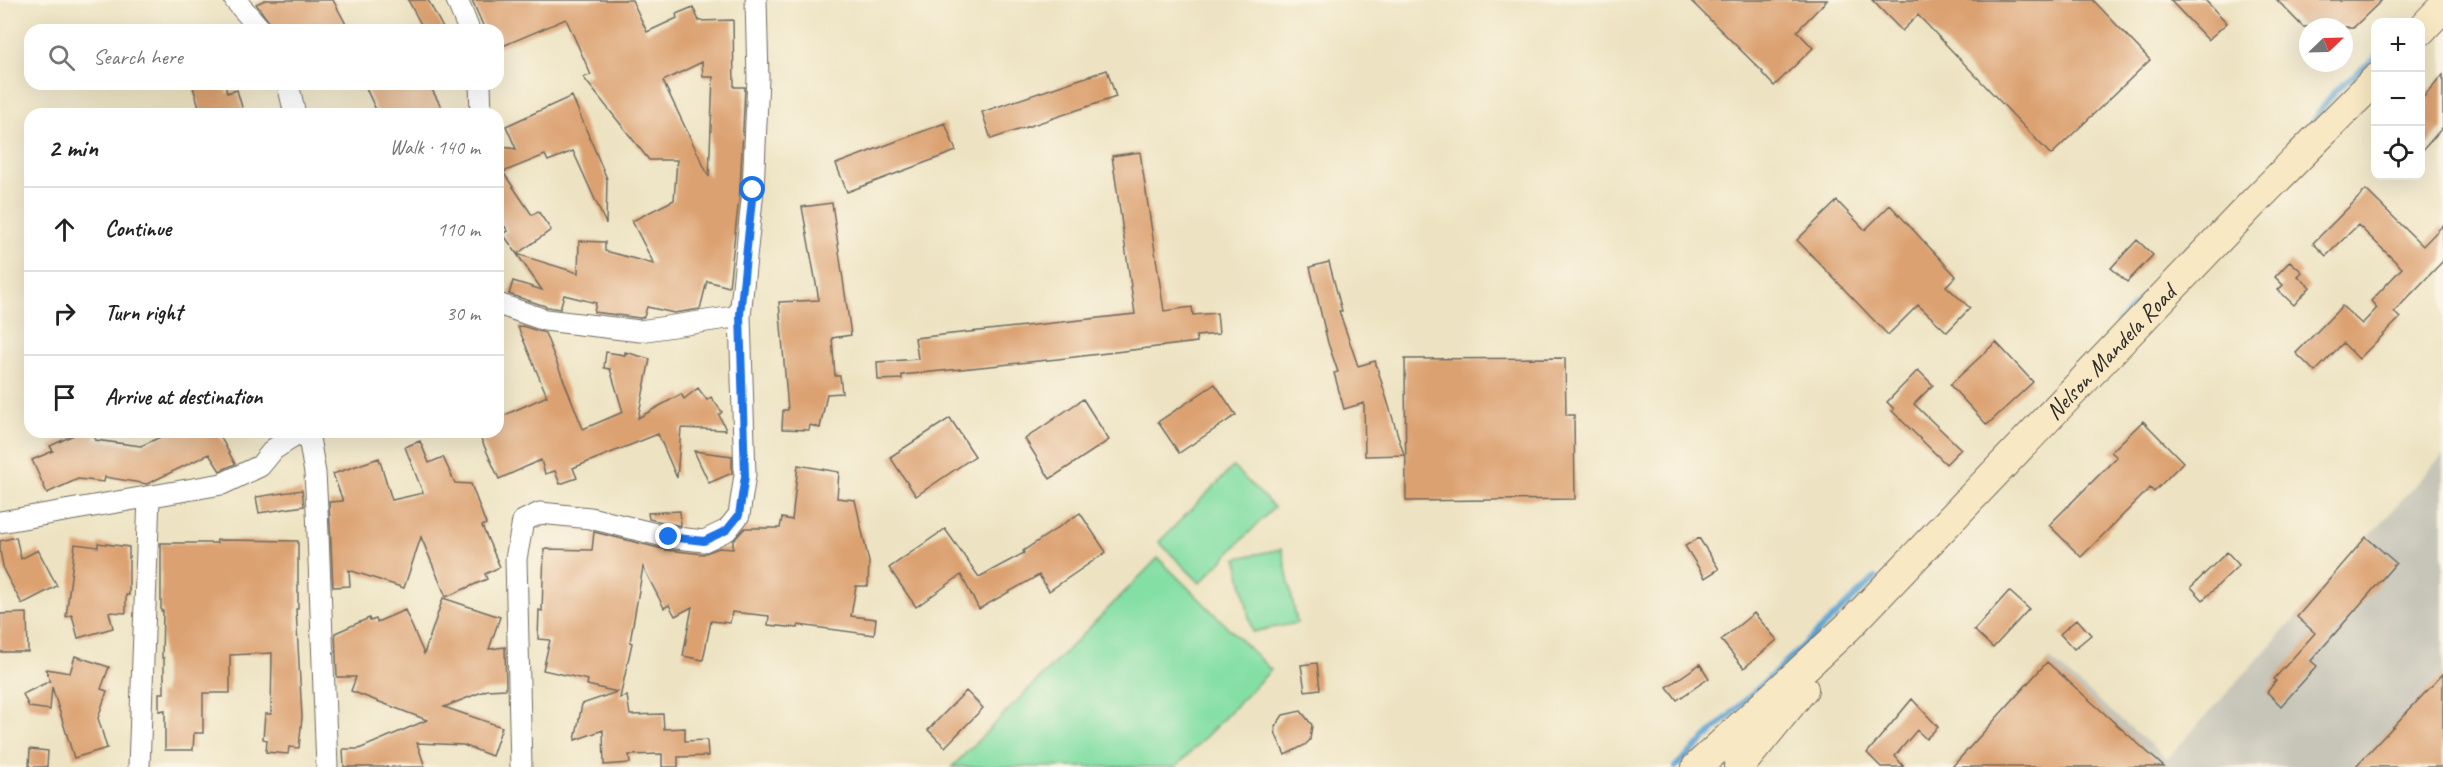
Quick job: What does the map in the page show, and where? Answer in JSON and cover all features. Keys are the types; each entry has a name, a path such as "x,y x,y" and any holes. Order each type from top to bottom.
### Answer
{"main road":[{"path":"2425,27 2443,7"},
{"name":"Nelson Mandela Road","path":"1697,767 1849,626 2250,206 2371,84"},
{"name":"Nelson Mandela Road","path":"1739,767 1796,698 1849,626"}],"street":[{"path":"235,0 256,24"},
{"path":"457,0 467,24"},
{"path":"521,767 516,559 523,520 540,513 570,516 669,537 704,541 727,530 739,515 745,476 740,315 753,190 758,78 756,0"},
{"path":"289,90 294,108"},
{"path":"480,90 481,108"},
{"path":"504,306 545,320 640,331 740,315"},
{"path":"0,522 222,484 260,466 274,449 292,438"},
{"path":"303,438 316,500 327,767"},
{"path":"139,767 149,497"}],"shaded area":[{"path":"2443,455 2443,767 1951,767 2050,659 2167,759"}],"green space":[{"path":"1233,467 1274,507 1200,583 1159,542"},
{"path":"1282,549 1297,623 1252,632 1237,558"},
{"path":"1158,558 1271,670 1176,767 952,767"}],"building":[{"path":"265,0 333,0 346,24 271,24 256,4"},
{"path":"408,0 428,0 441,24 421,24"},
{"path":"472,0 632,0 647,32 677,18 676,14 693,7 699,21 733,20 734,87 745,87 740,189 729,287 707,281 700,309 674,313 647,307 644,317 640,318 594,312 596,303 564,295 560,309 509,294 513,281 542,290 517,254 578,273 579,241 605,242 605,251 654,264 632,221 674,200 677,160 649,160 583,77 591,75 566,19 504,45 504,24 482,24","holes":["702,62 703,77 713,77 709,177 663,81"]},
{"path":"1690,0 1827,0 1797,31 1813,48 1774,86 1763,72"},
{"path":"1872,0 2093,0 2150,60 2051,155 1918,15 1902,31"},
{"path":"2170,0 2205,0 2227,23 2208,40"},
{"path":"2277,0 2382,0 2354,27 2353,18 2299,18 2299,23"},
{"path":"1107,70 1116,97 991,139 982,112"},
{"path":"2443,75 2443,127 2425,147 2425,126 2425,95"},
{"path":"194,90 226,90 227,93 237,90 242,108 199,108"},
{"path":"367,90 432,90 442,108 375,108"},
{"path":"572,96 607,179 606,224 573,151 548,161 545,155 504,172 504,147 516,149 506,126"},
{"path":"945,123 956,151 847,192 836,164"},
{"path":"1140,152 1164,311 1192,307 1193,315 1217,313 1219,334 1196,336 1197,342 902,375 902,379 878,380 877,362 918,359 915,338 1135,314 1112,156"},
{"path":"504,173 532,215 538,211 551,230 517,254 504,235 508,231 504,225"},
{"path":"2366,190 2423,246 2443,225 2443,261 2394,312 2400,318 2359,359 2343,343 2315,372 2296,353 2342,306 2362,324 2377,308 2371,301 2402,268 2358,225 2326,256 2313,243"},
{"path":"1837,201 1865,230 1890,205 1956,276 1946,286 1970,308 1947,332 1918,305 1888,335 1797,240"},
{"path":"832,203 851,335 832,338 835,376 840,376 842,393 827,394 820,428 810,425 809,430 782,429 783,410 788,410 779,302 819,300 802,207"},
{"path":"2137,240 2153,255 2127,282 2111,268"},
{"path":"2290,261 2302,272 2298,276 2310,287 2294,305 2278,290 2283,285 2275,277"},
{"path":"1329,262 1342,311 1339,311 1358,366 1375,361 1404,455 1365,456 1364,403 1344,409 1334,373 1338,372 1328,343 1310,267"},
{"path":"522,326 545,333 583,429 623,412 610,369 604,368 606,352 625,355 625,352 650,359 638,418 681,394 684,399 698,388 707,400 711,397 722,412 719,415 726,430 681,428 677,478 658,434 573,468 577,478 560,484 555,471 545,474 541,460 499,479 481,438 504,438 504,415 547,396 518,327"},
{"path":"1996,342 2033,382 1987,425 1950,385"},
{"path":"1565,358 1566,415 1574,415 1575,499 1406,501 1405,359"},
{"path":"1918,370 1933,385 1914,404 1961,449 1946,464 1892,411 1894,409 1887,402"},
{"path":"1215,384 1236,415 1179,453 1158,422"},
{"path":"1083,399 1109,440 1050,479 1025,439"},
{"path":"950,418 975,456 916,496 890,457"},
{"path":"2143,421 2183,462 2154,492 2150,488 2081,557 2049,525 2117,457 2111,452"},
{"path":"67,438 95,438 95,440 141,446 158,438 221,438 235,464 220,471 209,454 147,484 105,477 104,482 78,479 47,493 32,460 53,451 50,446"},
{"path":"420,441 429,463 443,457 455,483 471,484 486,524 482,526 500,567 485,574 487,579 446,597 421,537 404,588 349,570 350,586 333,587 329,502 343,501 333,474 379,458 392,500 423,493 405,447"},
{"path":"694,451 732,456 732,473 709,483"},
{"path":"798,465 839,472 837,498 855,500 869,562 868,586 856,586 851,616 876,619 874,635 799,625 798,628 768,625 769,616 732,612 730,623 711,621 703,660 683,656 692,607 675,616 669,605 664,608 643,567 630,642 632,643 620,698 627,696 630,715 663,714 664,729 685,728 685,741 707,740 708,756 678,757 678,767 662,767 662,754 629,755 630,763 604,765 603,730 575,740 582,704 617,692 587,685 588,680 543,670 550,640 538,639 539,610 542,611 544,549 592,550 594,532 667,550 703,554 719,548 733,549 733,541 745,528 780,528 782,518 792,520"},
{"path":"302,490 304,506 259,513 256,497"},
{"path":"680,511 681,526 649,519 648,513"},
{"path":"1080,513 1106,552 1049,591 1039,575 979,609 961,575 916,607 889,568 945,529 979,577 1024,553 1023,551"},
{"path":"16,537 21,559 38,550 57,586 22,604 4,571 0,551 0,541"},
{"path":"2366,537 2396,563 2311,661 2317,666 2281,706 2267,692 2276,681 2274,679 2315,633 2297,617"},
{"path":"1699,538 1719,569 1705,578 1685,546"},
{"path":"217,540 298,541 298,609 296,609 302,717 299,748 289,747 288,754 266,752 267,740 263,739 265,714 271,714 272,653 230,655 230,693 203,693 203,733 194,733 193,750 165,750 165,710 159,711 159,693 164,693 161,543 217,543"},
{"path":"98,543 129,547 129,595 126,595 126,613 109,612 113,628 78,638 72,615 66,617 75,544 98,547"},
{"path":"2227,552 2239,565 2203,600 2191,587"},
{"path":"2009,591 2029,609 1993,648 1974,630"},
{"path":"443,598 500,617 489,649 505,647 506,689 487,690 444,707 502,727 492,756 463,745 417,743 425,767 344,767 343,749 359,749 427,720 351,691 356,677 337,677 335,633 369,618 370,621 376,619 377,622 405,610 424,654"},
{"path":"27,613 28,652 0,652 0,614"},
{"path":"1754,613 1777,640 1744,668 1721,640"},
{"path":"2077,619 2091,635 2074,649 2060,634"},
{"path":"75,656 109,667 101,689 107,691 98,718 107,748 74,758 52,687 50,710 29,707 23,694 50,681 46,669 70,673"},
{"path":"2047,662 2164,767 1952,767"},
{"path":"1317,663 1320,689 1305,691 1301,665"},
{"path":"1700,664 1709,678 1677,700 1667,687"},
{"path":"2443,674 2443,767 2355,767"},
{"path":"966,691 983,708 945,747 928,730"},
{"path":"1912,699 1938,727 1926,739 1917,730 1895,756 1904,767 1881,767 1867,753"},
{"path":"1301,711 1312,725 1310,740 1285,755 1275,727 1283,715"},
{"path":"30,749 48,751 47,767 29,767"}],"waterway":[{"path":"2312,123 2334,92 2371,61"},
{"path":"2118,323 2189,248"},
{"path":"1675,767 1875,578"}],"route":[{"path":"669,537 704,541 727,530 739,515 745,476 740,315 753,190"}]}
